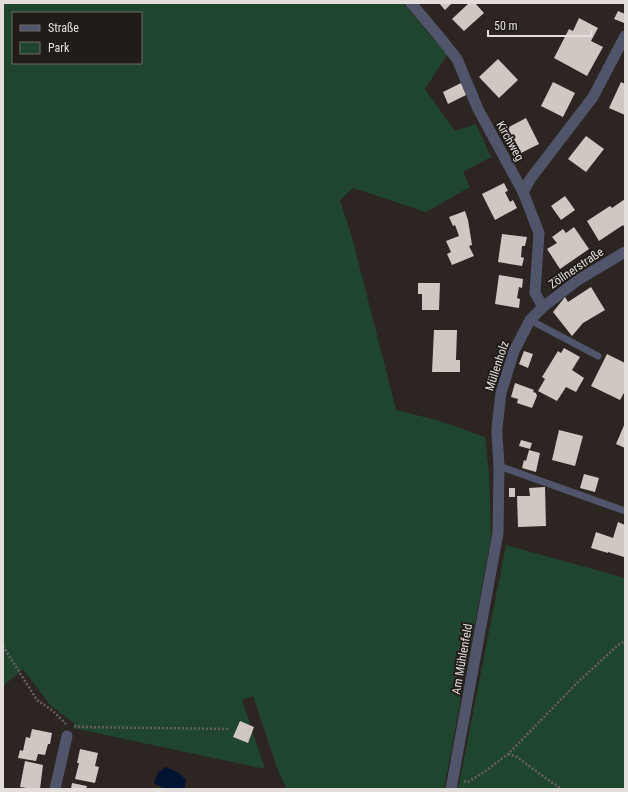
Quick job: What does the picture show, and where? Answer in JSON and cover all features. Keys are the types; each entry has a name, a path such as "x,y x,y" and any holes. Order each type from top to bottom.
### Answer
{"street":[{"name":"Kirchweg","path":"410,3 458,59 478,109 523,192 539,233 535,294 543,307"},
{"path":"523,192 530,178 593,97 625,36"},
{"name":"Zöllnerstraße","path":"543,307 578,280 625,252"},
{"name":"Müllenholz","path":"498,533 499,466 497,435 501,393 514,350 530,320 543,307"},
{"name":"Am Mühlenfeld","path":"452,784 498,533"},
{"path":"55,789 67,736"}],"lane":[{"path":"530,320 598,356"},
{"path":"499,466 625,511"}],"path":[{"path":"452,784 468,782 508,754 577,683 618,645 625,641"},
{"path":"3,646 37,700 53,711 67,725 81,727 230,729"},
{"path":"508,754 517,757 562,789"}],"green space":[{"path":"3,3 403,3 447,55 425,89 455,131 476,124 491,157 463,172 470,187 426,212 353,188 340,200 353,241 396,410 440,421 485,437 489,473 491,538 444,789 287,789 278,771 253,696 242,700 265,769 73,728 75,724 51,706 23,669 3,686"},
{"path":"506,545 625,578 625,789 458,789"}],"water":[{"path":"166,767 179,773 186,780 184,789 165,789 154,783 158,773"}],"building":[{"path":"439,3 452,3 445,10"},
{"path":"469,3 475,3 484,13 464,31 452,19"},
{"path":"618,11 625,14 624,23 614,19"},
{"path":"579,18 598,28 591,41 603,47 587,76 554,58 569,29 573,31"},
{"path":"498,59 518,80 499,98 479,77"},
{"path":"553,82 575,93 563,117 541,106"},
{"path":"621,82 625,84 625,115 609,108"},
{"path":"461,83 466,95 448,104 443,92"},
{"path":"526,118 539,144 519,154 507,128"},
{"path":"586,136 604,149 586,172 568,159"},
{"path":"504,183 508,191 505,192 510,202 513,200 517,208 495,220 482,194"},
{"path":"565,196 575,210 561,220 551,206"},
{"path":"625,199 625,228 623,225 599,241 587,221 610,206 612,208"},
{"path":"465,211 472,245 469,246 474,256 452,265 447,254 451,252 446,241 459,236 455,225 453,226 449,217"},
{"path":"574,227 589,249 560,269 547,249 557,243 552,237 563,229 566,233"},
{"path":"502,234 527,237 525,246 522,246 521,257 524,258 522,266 498,262"},
{"path":"499,275 523,279 522,288 519,287 517,298 520,299 519,308 495,304"},
{"path":"418,283 440,283 439,310 422,310 422,294 418,294"},
{"path":"591,287 605,310 583,323 572,336 553,312 565,297 568,302"},
{"path":"434,330 457,330 456,360 460,360 460,372 432,372"},
{"path":"564,348 580,357 572,370 584,378 576,392 566,387 557,401 538,391 545,379 542,377 558,351 561,353"},
{"path":"524,351 533,354 528,368 519,364"},
{"path":"607,354 625,363 625,391 620,400 591,386"},
{"path":"515,383 534,390 533,392 536,393 537,396 532,408 517,403 518,399 511,397"},
{"path":"625,423 625,448 616,444"},
{"path":"559,430 583,436 575,466 552,460"},
{"path":"521,440 532,443 530,449 519,446"},
{"path":"529,450 540,453 536,472 522,468"},
{"path":"584,474 599,478 595,492 580,488"},
{"path":"545,487 546,526 518,527 517,496 530,496 529,488"},
{"path":"509,488 515,488 515,497 509,497"},
{"path":"618,522 625,525 624,557 591,548 596,532 613,538"},
{"path":"240,721 254,727 248,743 233,737"},
{"path":"32,729 52,733 50,744 48,744 45,755 38,754 36,761 18,758 20,750 23,751 26,737 30,738"},
{"path":"80,749 98,753 95,766 99,767 95,783 75,779 79,763 77,763"},
{"path":"25,761 43,765 40,789 20,787"},
{"path":"72,783 87,786 86,789 71,789"}]}
